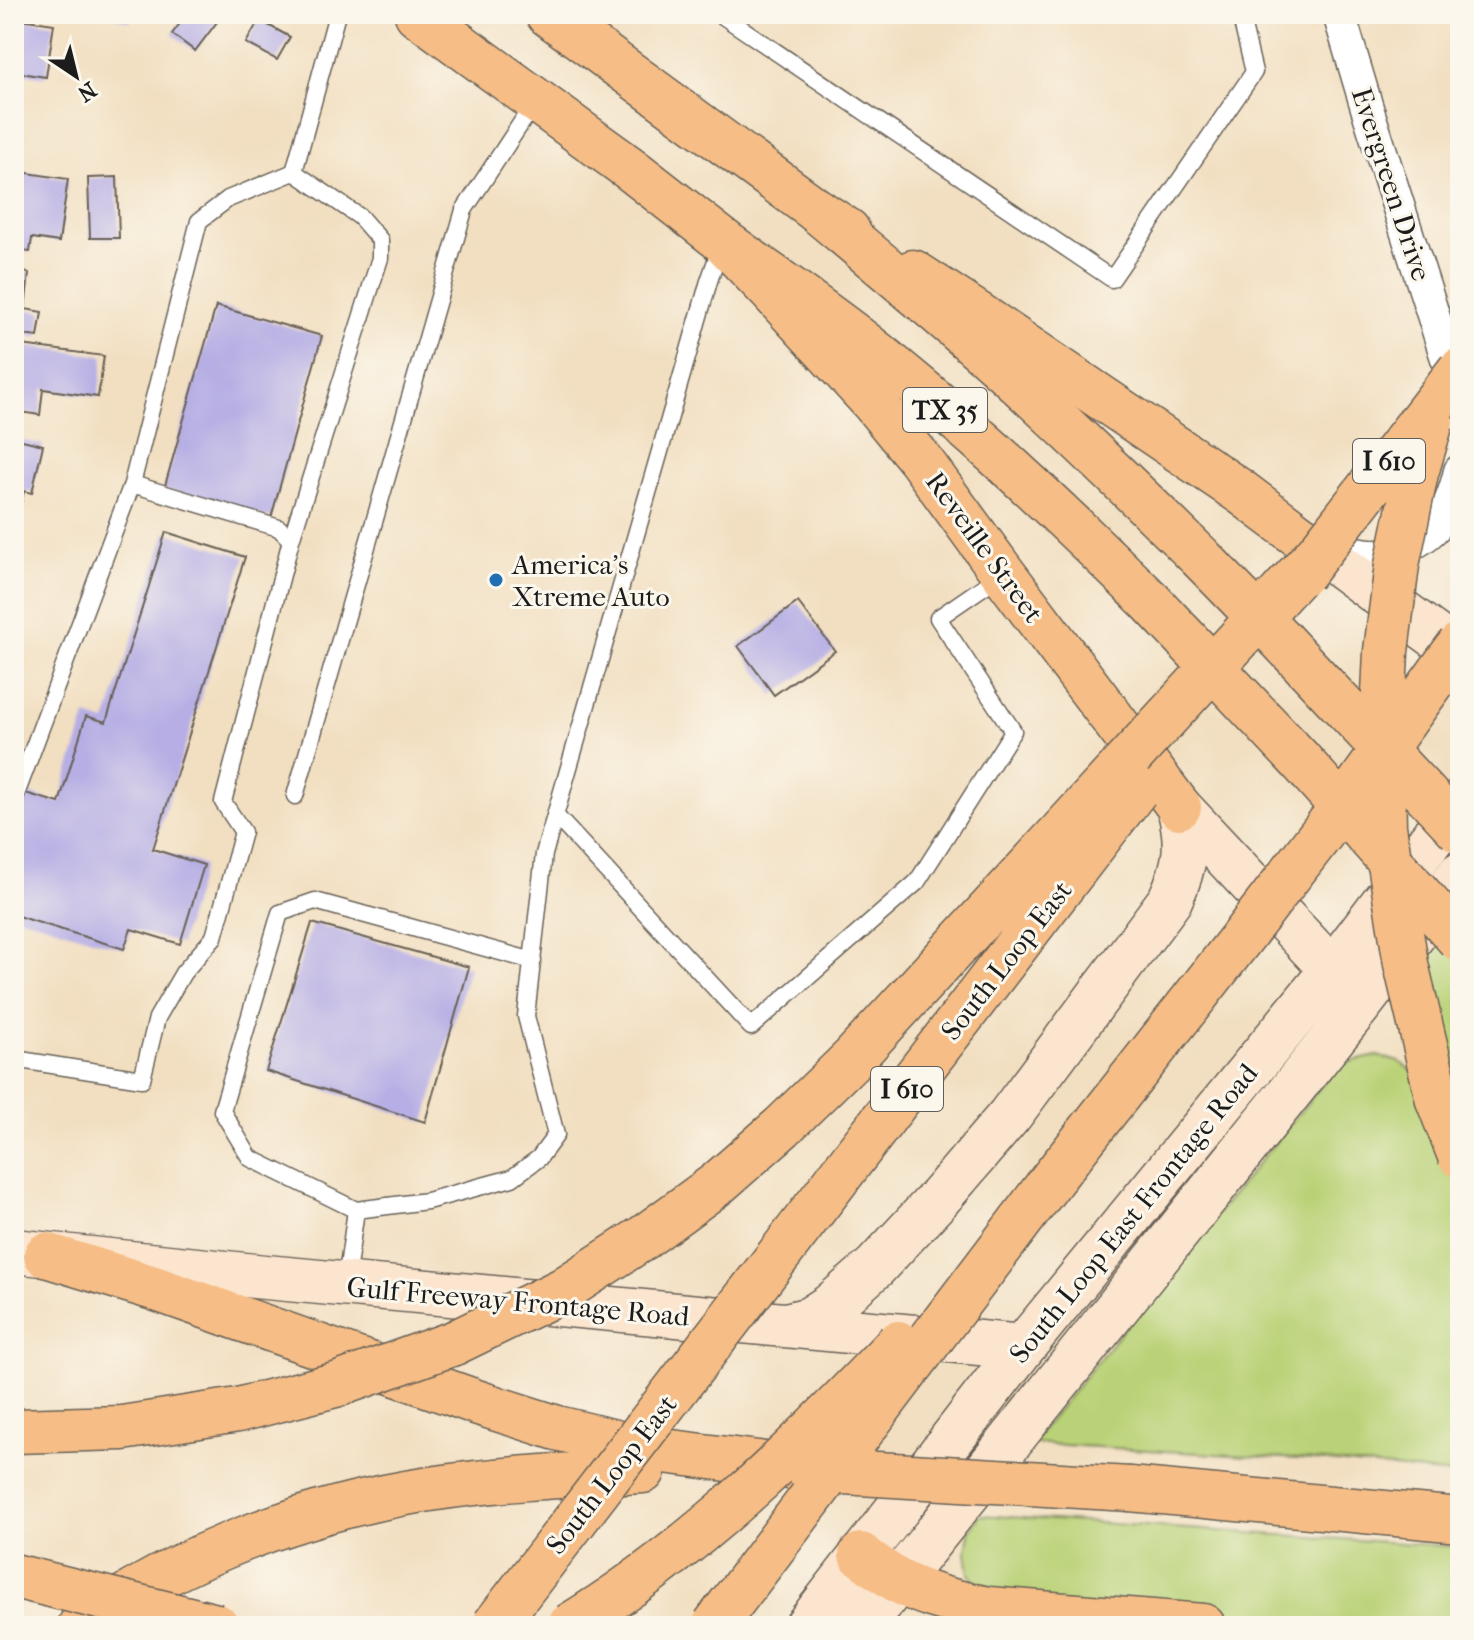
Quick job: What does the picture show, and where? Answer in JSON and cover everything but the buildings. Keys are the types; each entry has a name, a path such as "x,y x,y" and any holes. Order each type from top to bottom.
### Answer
{"main road":[{"name":"Reveille Street","path":"417,14 632,170 723,241 824,347 919,458 1179,807 1362,1002"},
{"name":"TX 35","path":"548,14 816,210 1013,379 1200,557 1460,831"},
{"path":"816,210 982,317 1241,492 1460,654"},
{"name":"TX 35","path":"723,241 866,345 983,443 1065,518 1150,601 1281,739 1460,940"},
{"path":"1460,341 1416,473 1397,565 1386,651 1382,736 1384,827 1406,964 1438,1100 1460,1156"},
{"name":"South Loop East","path":"494,1626 1310,544 1460,370"},
{"path":"14,1431 122,1428 238,1410 339,1384 454,1343 563,1290 643,1238 717,1184 854,1057 1082,811 1310,544"},
{"path":"714,1626 1053,1178 1343,806 1460,644"},
{"name":"South Loop East Frontage Road","path":"807,1626 1023,1347 1332,970 1460,801"},
{"path":"786,1325 810,1319 830,1306 875,1267 1010,1115 1170,900 1181,877 1186,855 1185,829 1179,807"},
{"name":"South Loop East Frontage Road","path":"862,1626 1362,1002 1460,874"},
{"path":"569,1626 669,1557 745,1494 811,1433 1053,1178"},
{"path":"30,1253 167,1293 557,1428 640,1448 805,1469 1130,1489 1460,1520"},
{"name":"Gulf Freeway Frontage Road","path":"30,1253 1023,1347"},
{"path":"1023,1347 1037,1408"},
{"path":"80,1626 149,1584 239,1540 333,1509 373,1500 427,1489 524,1477 670,1470 805,1469"},
{"path":"861,1555 898,1581 919,1591 989,1609 1203,1626"},
{"path":"14,1576 217,1626"}],"street":[{"name":"Evergreen Drive","path":"1339,14 1460,399"},
{"path":"1310,544 1379,555 1413,545 1438,526 1454,498 1460,471"}],"lane":[{"path":"294,172 337,14"},
{"path":"720,14 1112,279 1254,72 1240,14"},
{"path":"295,796 464,210 536,100"},
{"path":"14,800 132,484 199,221 228,199 294,172"},
{"path":"14,1059 142,1079 157,1018 183,973 214,937 243,832 223,802 291,540 380,258 380,240 360,217 294,172"},
{"path":"533,961 315,901 280,913 222,1111 250,1158 356,1210 427,1201 512,1178 539,1158 556,1135 526,1016 533,961 544,854 723,241"},
{"path":"132,484 279,528 291,540"},
{"path":"555,815 751,1027 917,882 1013,731 938,618 1003,573"},
{"path":"346,1285 356,1210"}],"green space":[{"path":"1439,934 1460,957 1460,1070 1389,996"},
{"path":"1377,1056 1400,1062 1421,1078 1460,1121 1460,1475 1315,1460 1031,1443 1339,1064"},
{"path":"980,1515 1460,1547 1460,1626 1401,1626 1036,1605 984,1591 969,1574 966,1552 969,1532"}],"place":[{"name":"America's Xtreme Auto","path":"496,580"}]}
